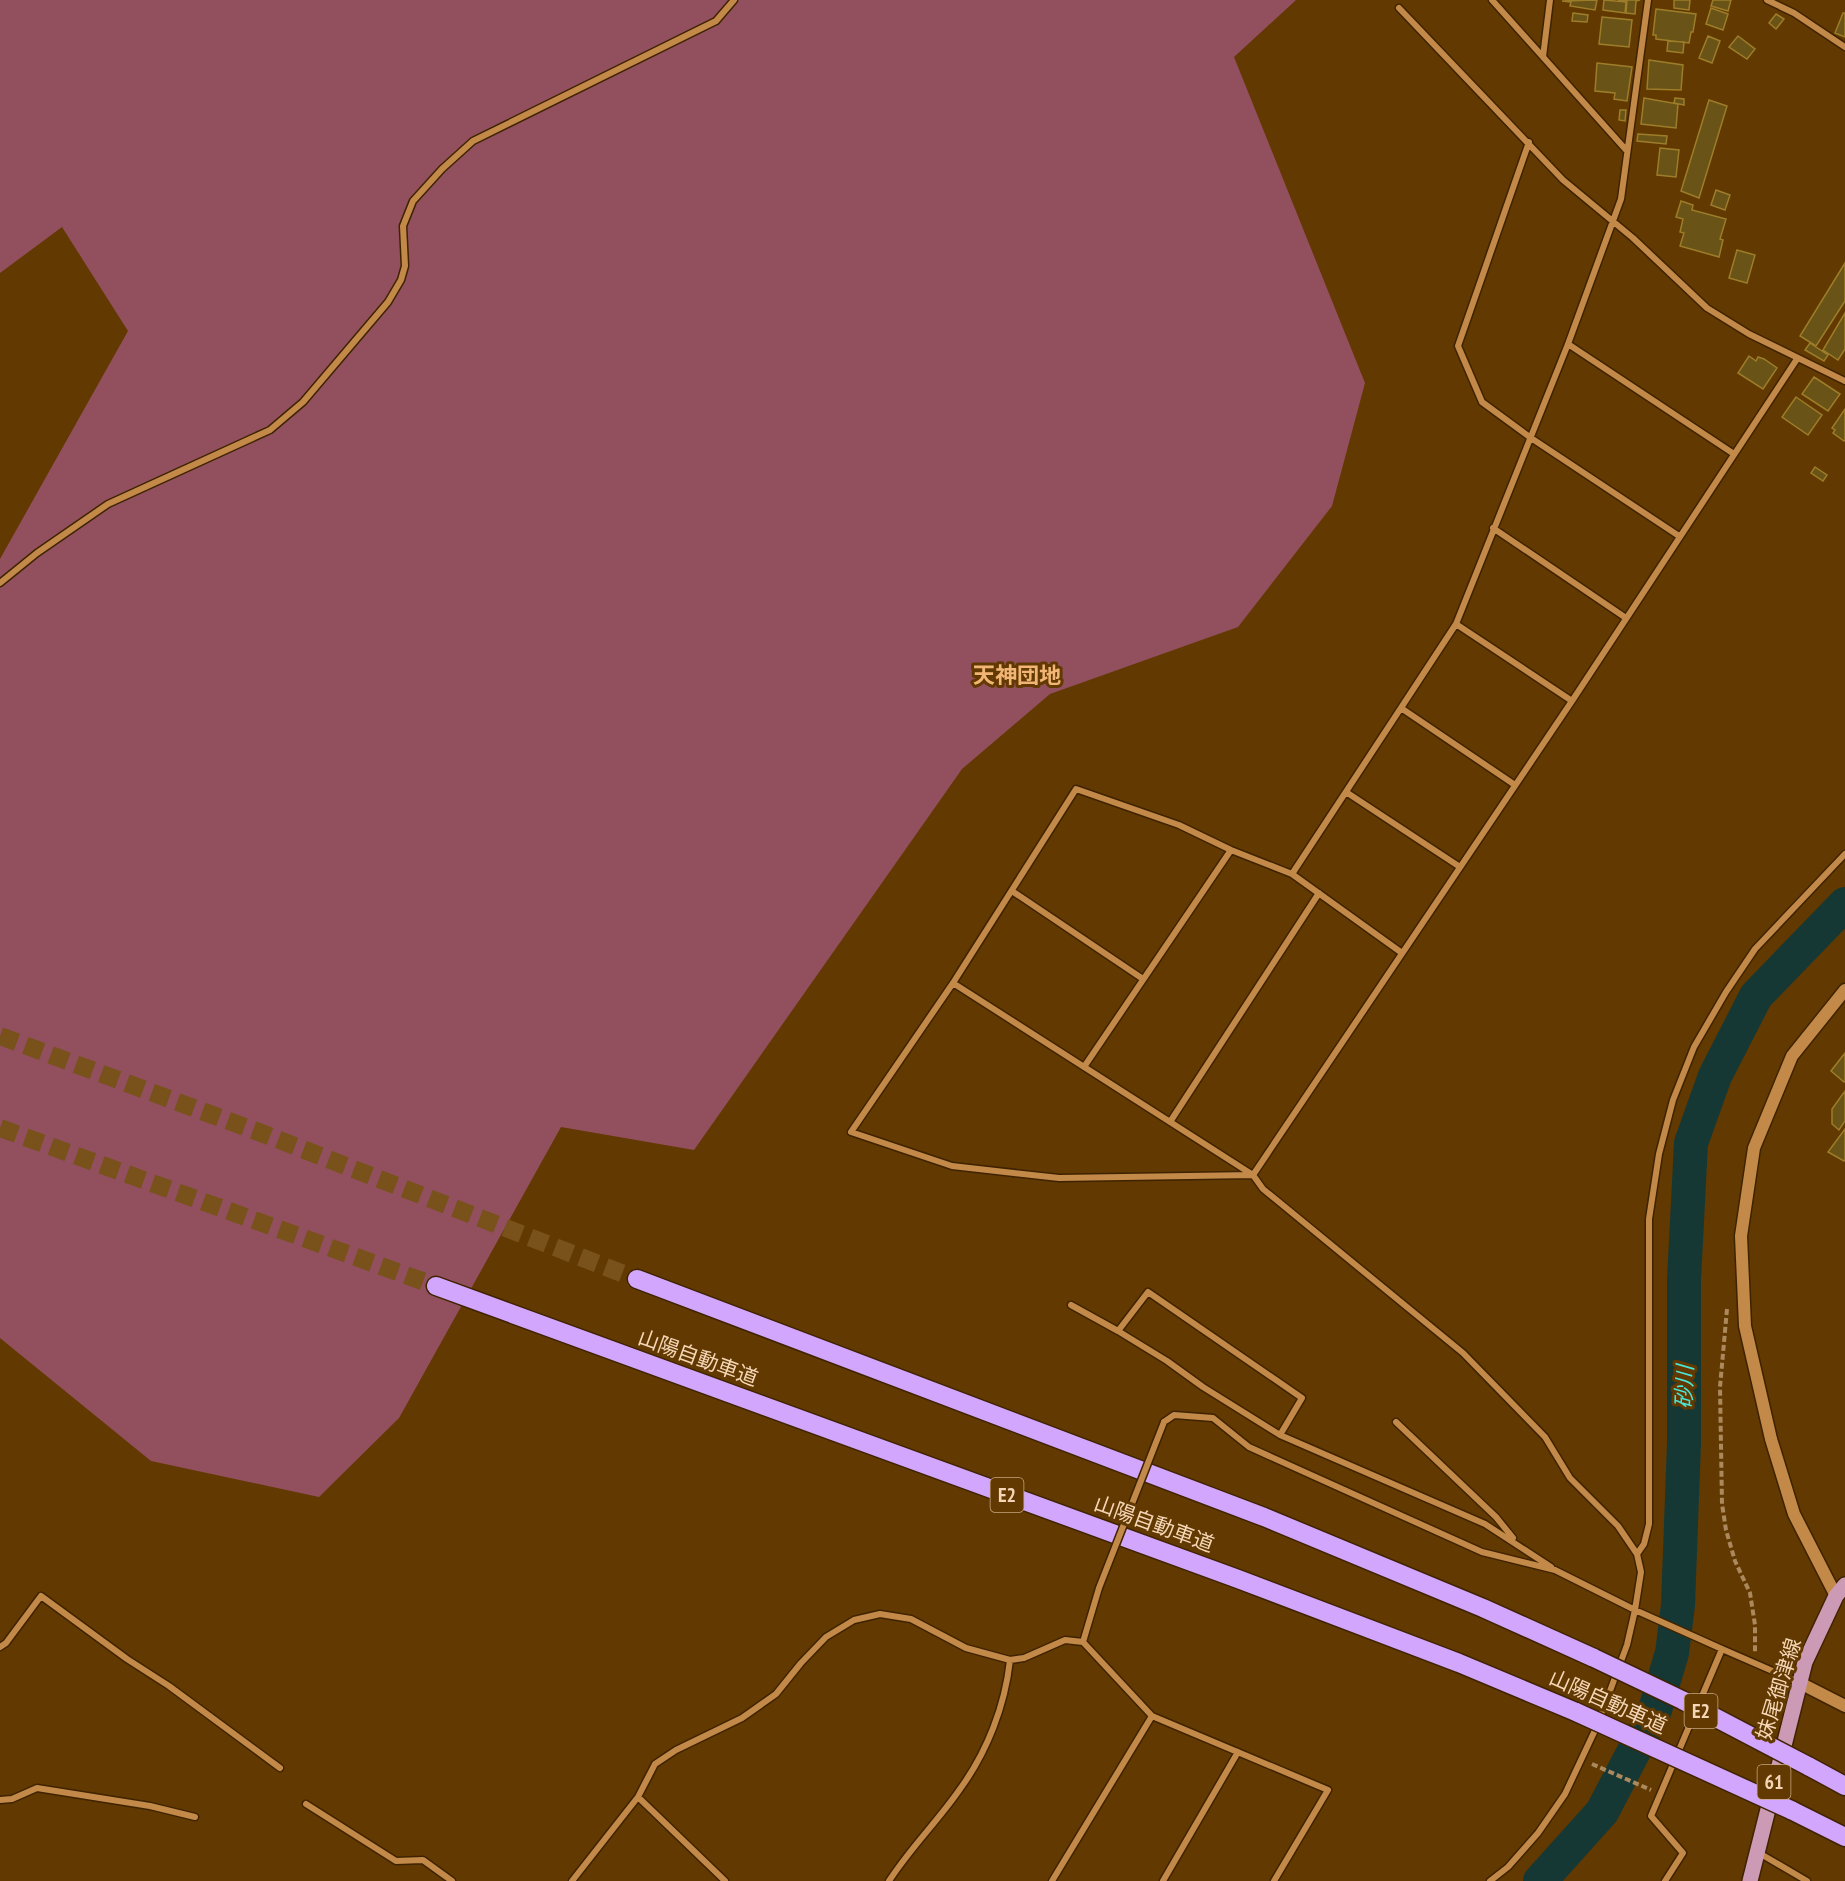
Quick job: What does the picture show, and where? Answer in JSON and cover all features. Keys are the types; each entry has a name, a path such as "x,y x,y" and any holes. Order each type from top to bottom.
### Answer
{"highway":[{"name":"山陽自動車道","path":"637,1278 1264,1517 1483,1608 1682,1700 1845,1786"},
{"name":"山陽自動車道","path":"435,1286 1238,1579 1459,1664 1576,1712 1845,1837"}],"main road":[{"name":"妹尾御津線","path":"1750,1881 1805,1662 1842,1594"}],"street":[{"path":"0,583 37,553 108,504 270,430 303,402 388,302 401,280 405,266 403,226 413,201 442,169 473,141 716,21 734,0"},
{"path":"1492,0 1627,151"},
{"path":"1543,57 1550,0"},
{"path":"1292,874 1456,624 1568,344 1621,199 1647,0"},
{"path":"1767,0 1794,13 1845,47"},
{"path":"1399,8 1563,180 1613,222 1707,308 1749,334 1845,381"},
{"path":"1529,142 1458,346 1482,402 1531,438 1679,536"},
{"path":"1568,344 1734,454"},
{"path":"1253,1175 1572,701 1797,359"},
{"path":"1493,528 1626,618"},
{"path":"1456,624 1572,701"},
{"path":"1401,708 1515,785"},
{"path":"1253,1175 1059,1178 952,1166 851,1132 952,983 1076,789 1179,825 1231,850 1292,874 1402,953"},
{"path":"1346,792 1460,867"},
{"path":"1084,1066 1231,850"},
{"path":"1637,1554 1644,1544 1649,1524 1649,1219 1659,1154 1673,1100 1694,1047 1726,992 1755,949 1845,854"},
{"path":"1012,891 1143,979"},
{"path":"1170,1122 1319,893"},
{"path":"952,983 1253,1175 1263,1189 1463,1353 1545,1437 1570,1478 1618,1526 1637,1554 1641,1572 1627,1645 1597,1726 1565,1794 1538,1833 1508,1868 1490,1881"},
{"path":"1842,1594 1794,1514 1771,1439 1745,1326 1741,1236 1754,1148 1792,1056 1845,990"},
{"path":"1119,1331 1148,1292 1302,1398 1280,1435"},
{"path":"1071,1305 1119,1331 1280,1435 1485,1524 1516,1542 1555,1570 1635,1610 1800,1683 1845,1706"},
{"path":"1083,1642 1099,1588 1164,1422 1174,1415 1213,1418 1250,1447 1482,1552 1555,1570"},
{"path":"1396,1422 1496,1517 1516,1542"},
{"path":"0,1647 6,1643 41,1596 127,1659 170,1686 280,1768"},
{"path":"572,1881 638,1797 655,1764 676,1750 742,1718 776,1694 826,1637 854,1620 880,1614 911,1619 966,1648 1010,1660 1024,1658 1065,1640 1083,1642 1152,1716 1328,1790 1274,1881"},
{"path":"1665,1881 1683,1853 1651,1816 1722,1649"},
{"path":"889,1881 907,1854 959,1792 973,1771 998,1716 1007,1686 1010,1660"},
{"path":"1052,1881 1152,1716"},
{"path":"1165,1880 1238,1752"},
{"path":"0,1800 12,1799 37,1788 150,1806 195,1818"},
{"path":"638,1797 725,1881"},
{"path":"306,1804 396,1861 423,1860 452,1881"},
{"path":"1756,1851 1807,1881"}],"path":[{"path":"1728,1298 1720,1387 1722,1504 1726,1530 1750,1593 1755,1625 1755,1663"},
{"path":"1581,1759 1660,1794"}],"shaded area":[{"path":"0,0 1296,0 1234,57 1365,383 1332,506 1238,627 1050,694 962,769 694,1150 561,1127 399,1418 319,1497 151,1461 0,1338 0,559 128,331 62,227 0,273"}],"building":[{"path":"1597,0 1595,10 1570,6 1571,2 1562,1"},
{"path":"1604,0 1626,2 1625,13 1603,10"},
{"path":"1618,0 1640,0 1636,1 1635,14 1626,13 1627,1"},
{"path":"1674,0 1690,0 1689,10 1674,8"},
{"path":"1713,0 1731,0 1728,11 1711,6"},
{"path":"1711,8 1728,14 1723,30 1706,24"},
{"path":"1656,9 1696,14 1689,43 1656,39 1656,35 1653,35"},
{"path":"1573,13 1588,15 1587,22 1572,21"},
{"path":"1845,13 1845,37 1835,33"},
{"path":"1776,14 1784,19 1776,29 1769,23"},
{"path":"1602,17 1632,20 1629,47 1599,44"},
{"path":"1708,36 1720,41 1712,63 1699,58"},
{"path":"1738,36 1755,49 1747,59 1729,47"},
{"path":"1668,41 1684,42 1683,53 1667,51"},
{"path":"1649,60 1683,65 1681,90 1647,89"},
{"path":"1597,63 1632,67 1627,101 1614,99 1615,93 1595,91"},
{"path":"1644,98 1678,104 1676,128 1641,124"},
{"path":"1675,98 1684,99 1684,105 1674,103"},
{"path":"1709,100 1727,106 1699,198 1681,191"},
{"path":"1620,110 1626,110 1625,121 1619,120"},
{"path":"1638,134 1667,136 1666,144 1637,141"},
{"path":"1660,148 1679,150 1676,177 1657,175"},
{"path":"1716,190 1730,195 1725,210 1711,205"},
{"path":"1681,201 1693,205 1692,210 1726,219 1720,239 1723,240 1719,257 1680,246 1684,233 1680,232 1683,219 1676,217"},
{"path":"1737,250 1755,255 1747,283 1729,278"},
{"path":"1845,263 1845,301 1816,346 1800,336"},
{"path":"1845,313 1845,349 1838,360 1823,350"},
{"path":"1810,343 1828,355 1824,361 1805,350"},
{"path":"1749,356 1756,361 1758,357 1764,359 1777,368 1763,389 1738,373"},
{"path":"1814,377 1840,394 1828,411 1802,394"},
{"path":"1796,397 1822,415 1808,435 1782,417"},
{"path":"1845,409 1844,441 1833,433 1835,430 1832,428"},
{"path":"1815,467 1827,475 1823,481 1811,473"},
{"path":"1845,1053 1845,1081 1844,1082 1831,1071"},
{"path":"1845,1091 1845,1121 1839,1130 1832,1124 1832,1109"},
{"path":"1845,1129 1845,1160 1844,1161 1828,1152"}],"waterway":[{"name":"砂川","path":"1540,1881 1602,1812 1654,1713 1672,1653 1678,1605 1684,1443 1684,1280 1691,1143 1715,1076 1756,996 1845,904"}],"tunnel":[{"path":"0,1036 261,1133 637,1279"},
{"path":"0,1128 436,1286"}],"district":[{"name":"天神団地","path":"1017,675"}]}
